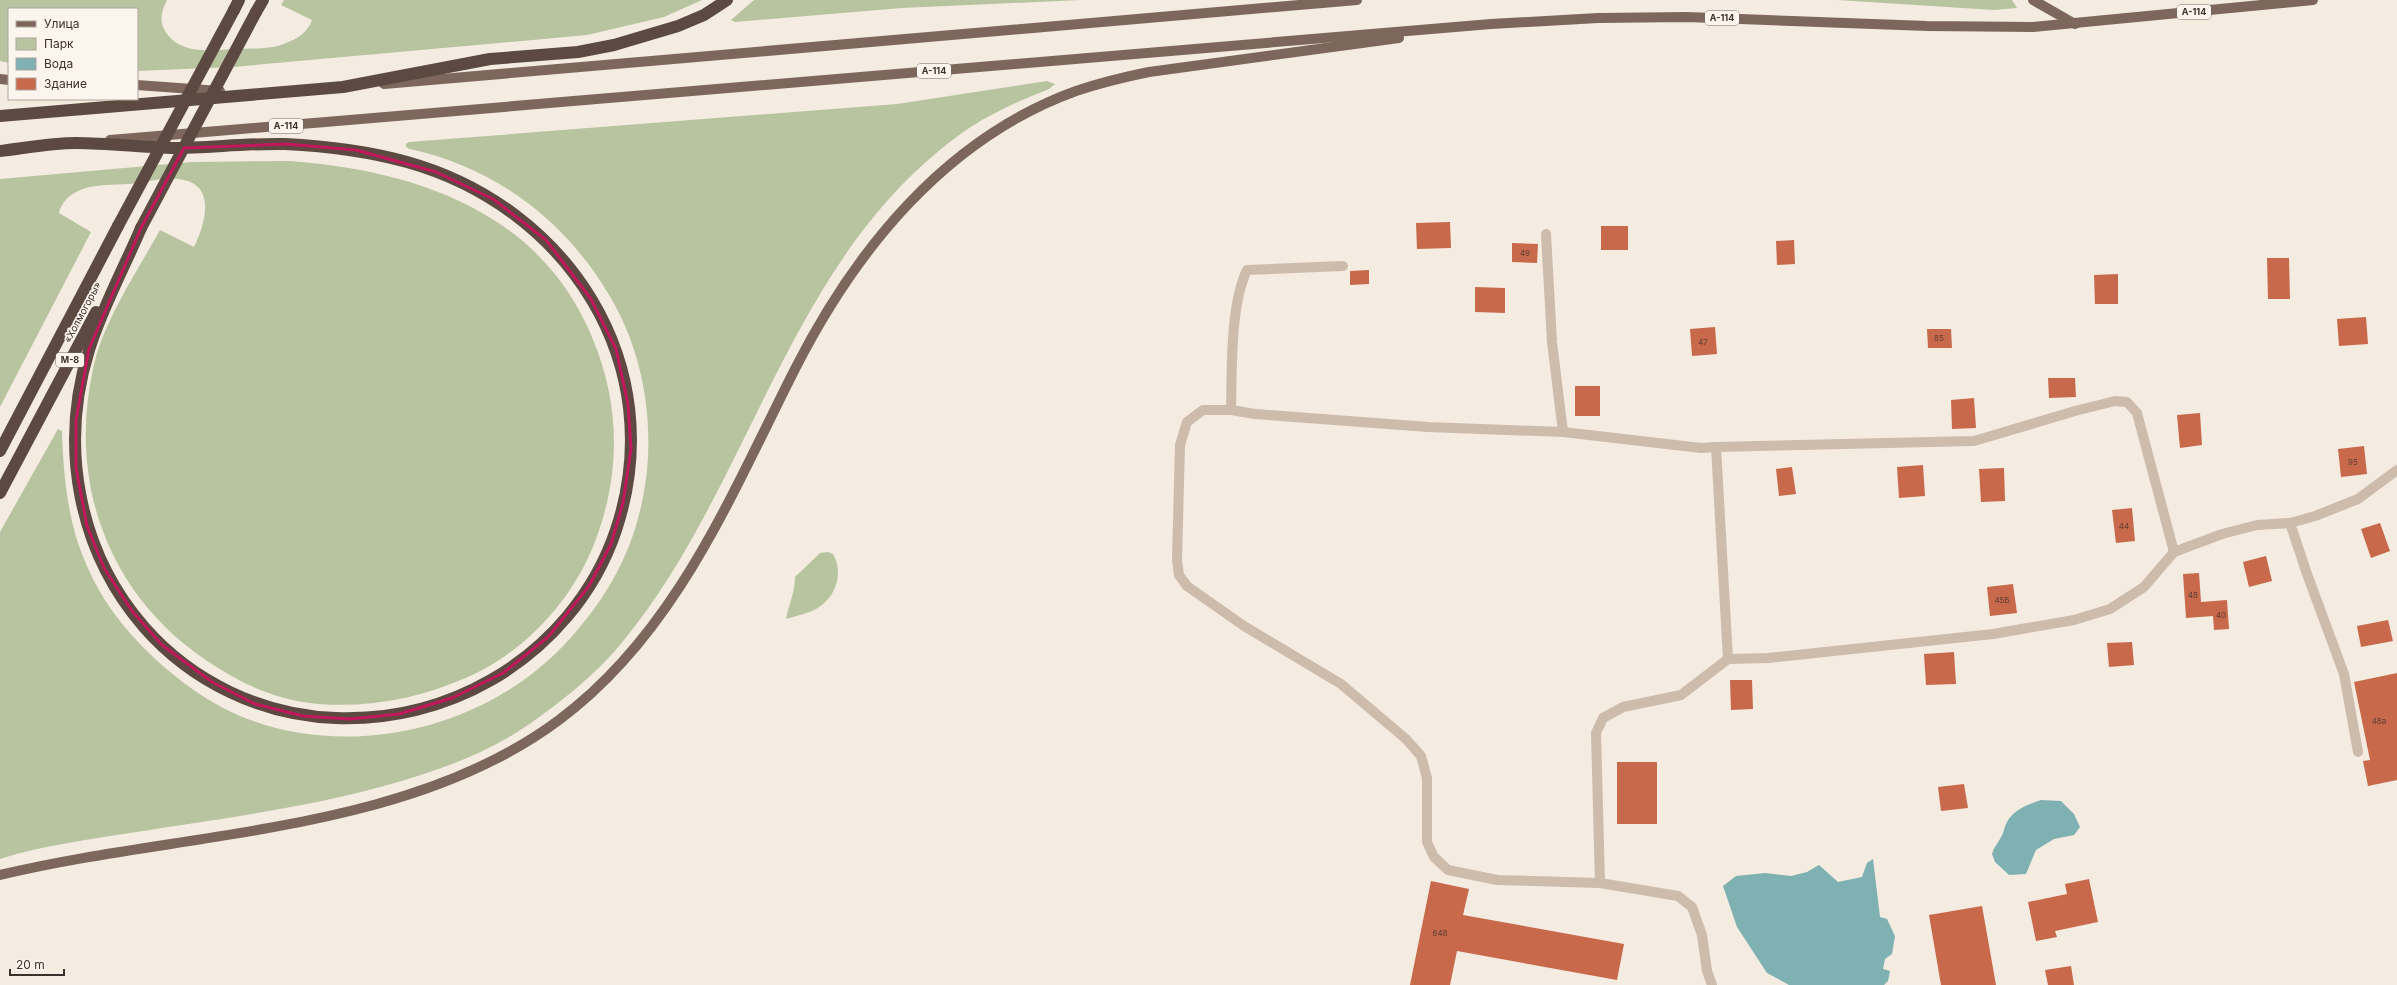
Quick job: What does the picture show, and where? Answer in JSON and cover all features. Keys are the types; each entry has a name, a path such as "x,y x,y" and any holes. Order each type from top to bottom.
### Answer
{"highway":[{"name":"М-8","path":"141,228 263,0"},
{"path":"0,116 343,87 490,58 578,52 614,45 678,26 704,15 727,0"},
{"name":"М-8","path":"118,226 237,3"},
{"path":"72,143 174,148 286,144 356,150 411,163 474,188 509,209 546,240 571,270 591,299 616,349 628,404 630,442 628,480 611,544 585,593 548,637 503,673 452,698 425,708 399,714 350,719 303,716 255,704 212,682 162,645 132,611 104,568 87,526 78,490 76,468 76,420 79,391 89,349 141,228"},
{"name":"А-114","path":"0,151 72,143"},
{"name":"«Холмогоры»","path":"0,451 118,226"},
{"name":"«Холмогоры»","path":"0,493 141,228"}],"main road":[{"path":"343,87 1357,0"},
{"path":"2033,0 2075,24"},
{"name":"А-114","path":"72,143 1491,24 1648,17 1982,27 2075,24 2313,0"},
{"path":"0,875 79,857 299,822 409,795 452,780 492,761 527,742 559,720 596,690 628,658 659,619 684,581 738,485 797,365 855,269 885,230 935,176 996,130 1050,102 1113,80 1149,72 1491,24"},
{"path":"138,86 256,94"},
{"path":"0,440 90,270 118,226"}],"lane":[{"path":"1546,234 1552,342 1563,432"},
{"path":"1232,410 1232,348 1241,282 1247,270 1343,266"},
{"path":"1712,985 1707,971 1702,935 1692,907 1678,896 1600,884 1497,880 1448,870 1434,857 1427,842 1427,778 1421,756 1406,739 1341,684 1244,626 1187,586 1179,575 1177,560 1180,445 1187,422 1203,410 1232,410 1255,414 1428,427 1563,432 1701,448 1974,441 2074,411 2115,401 2127,402 2137,413 2174,552"},
{"path":"1716,447 1728,659"},
{"path":"1600,884 1596,733 1603,718 1623,707 1681,695 1728,659 1768,658 1993,634 2074,620 2110,609 2144,588 2174,552 2222,534 2256,525 2290,522 2315,516 2358,499 2397,470"},
{"path":"2290,522 2307,574 2344,674 2358,752"}],"highlighted area":[{"path":"286,144 356,150 436,172 493,199 546,240 591,299 616,349 628,404 631,449 623,503 611,544 589,586 548,637 503,673 452,698 399,714 350,719 303,716 255,704 212,682 162,645 132,611 104,568 87,526 76,468 76,420 89,349 141,228 184,148"}],"green space":[{"path":"0,0 167,0 161,18 162,25 170,38 178,44 186,47 196,50 206,50 268,48 280,45 298,37 308,28 312,20 281,5 284,0 702,0 664,17 587,35 233,67 138,71 138,8 8,8 8,63 0,61"},
{"path":"754,0 1081,0 902,8 735,22 731,20"},
{"path":"1837,0 2012,0 2017,8 1994,10"},
{"path":"1047,81 1055,84 1049,89 993,114 962,133 902,184 853,244 812,308 775,377 705,516 665,583 620,645 600,667 543,715 497,744 460,761 422,775 354,794 230,818 68,843 0,859 0,532 58,429 62,431 68,502 75,534 87,566 106,601 130,634 161,664 185,684 212,702 256,722 297,732 338,736 380,734 422,727 462,714 500,695 534,672 565,644 579,628 593,611 615,576 632,538 638,518 647,474 648,451 648,427 642,380 629,335 619,313 601,283 581,255 558,229 533,207 505,188 475,171 444,158 410,149 406,147 406,144 409,142 897,104"},
{"path":"289,161 336,166 382,175 426,187 468,205 506,228 540,258 569,294 592,337 608,387 614,438 610,488 596,539 587,561 575,582 546,621 509,653 468,677 432,691 395,700 376,703 338,705 291,700 253,687 229,675 181,641 150,611 125,576 106,539 93,499 87,457 87,414 93,369 104,333 131,280 160,230 194,247 204,219 205,209 201,191 194,184 184,180 171,179 96,186 78,191 66,200 59,213 91,232 0,407 0,179 192,162"},
{"path":"828,552 833,554 838,569 838,577 833,592 823,604 816,609 805,614 786,619 793,593 795,577 820,553"}],"water":[{"path":"2041,800 2061,801 2074,814 2080,827 2074,835 2054,839 2036,850 2026,874 2009,875 1995,862 1992,854 2007,822 2013,814"},
{"path":"1873,859 1880,917 1887,919 1895,936 1892,954 1885,959 1883,969 1890,971 1888,981 1884,985 1789,985 1767,973 1737,927 1723,886 1736,876 1765,873 1791,876 1807,872 1819,865 1838,882 1862,877 1867,863"}],"building":[{"path":"1450,222 1451,248 1417,249 1416,223"},
{"path":"1601,226 1628,226 1628,250 1601,250"},
{"path":"1794,240 1795,264 1777,265 1776,241"},
{"path":"1512,243 1538,244 1537,263 1512,262"},
{"path":"2267,258 2289,258 2290,299 2268,299"},
{"path":"1369,270 1369,284 1350,285 1350,271"},
{"path":"2118,274 2118,304 2095,304 2094,275"},
{"path":"1475,287 1505,288 1505,313 1475,312"},
{"path":"2366,317 2368,344 2339,346 2337,319"},
{"path":"1715,327 1717,354 1692,356 1690,329"},
{"path":"1927,329 1951,329 1952,348 1928,348"},
{"path":"2048,378 2075,378 2076,397 2049,398"},
{"path":"1575,386 1600,386 1600,416 1575,416"},
{"path":"1974,398 1976,428 1952,429 1951,400"},
{"path":"2200,413 2202,445 2180,448 2177,415"},
{"path":"2364,446 2367,474 2341,477 2338,449"},
{"path":"1923,465 1925,496 1899,498 1897,467"},
{"path":"1792,467 1796,494 1779,496 1776,469"},
{"path":"2004,468 2005,501 1981,502 1979,469"},
{"path":"2132,508 2135,541 2116,543 2112,510"},
{"path":"2380,523 2390,551 2371,558 2361,529"},
{"path":"2266,556 2272,581 2249,587 2243,562"},
{"path":"2199,573 2201,602 2227,600 2229,629 2214,630 2213,616 2186,618 2183,574"},
{"path":"2013,584 2017,613 1990,616 1987,587"},
{"path":"2388,620 2393,641 2361,647 2357,626"},
{"path":"2132,642 2134,665 2109,667 2107,643"},
{"path":"1954,652 1956,684 1926,685 1924,654"},
{"path":"2397,673 2397,780 2368,786 2363,761 2370,760 2354,682"},
{"path":"1730,680 1752,680 1753,709 1731,710"},
{"path":"1617,762 1657,762 1657,824 1617,824"},
{"path":"1964,784 1968,808 1941,811 1938,787"},
{"path":"2089,879 2098,922 2055,931 2057,937 2036,941 2028,902 2067,894 2065,884"},
{"path":"1431,881 1469,889 1463,915 1624,944 1617,980 1457,951 1450,985 1410,985"},
{"path":"1982,906 1996,985 1941,985 1929,915"},
{"path":"2071,966 2074,985 2048,985 2045,970"}]}
